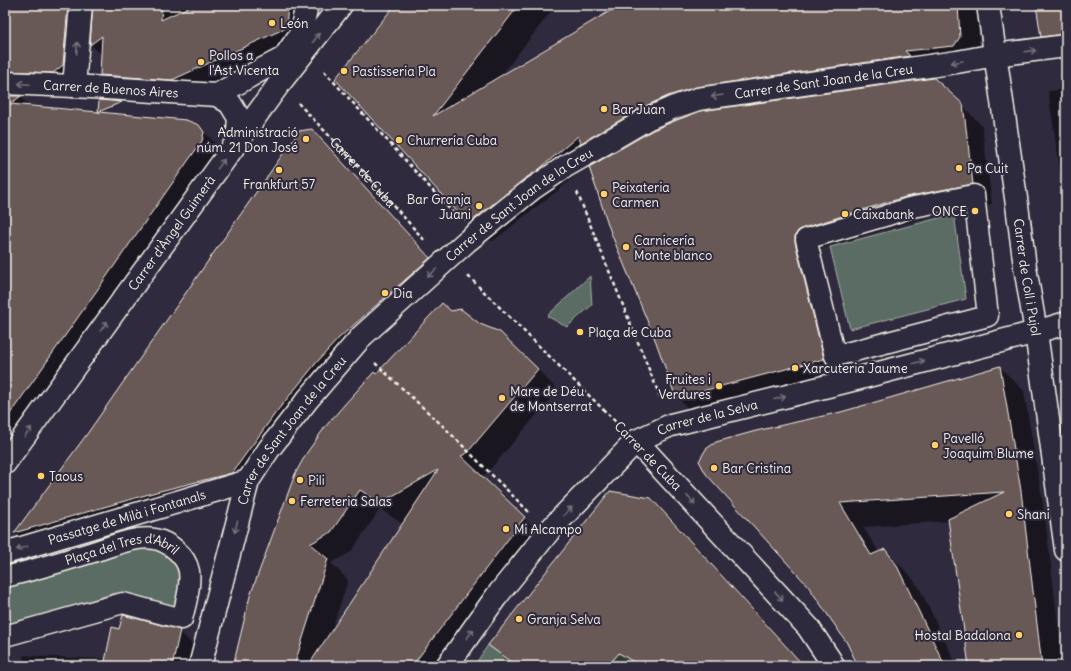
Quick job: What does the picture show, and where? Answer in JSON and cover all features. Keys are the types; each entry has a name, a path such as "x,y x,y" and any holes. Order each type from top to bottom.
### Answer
{"street":[{"path":"74,86 81,5"},
{"path":"216,95 284,58 300,35 307,5"},
{"name":"Carrer d'Àngel Guimerà","path":"5,463 279,84 341,5"},
{"name":"Carrer de Coll i Pujol","path":"988,5 1066,550"},
{"name":"Carrer de Sant Joan de la Creu","path":"200,666 248,481 268,449 308,398 362,336 474,235 532,188 566,166 647,119 698,99 957,62 995,55 1066,46"},
{"name":"Carrer de Buenos Aires","path":"5,83 216,95"},
{"path":"216,95 230,103 239,118 237,143"},
{"path":"974,195 988,316 835,356 806,239 909,208 974,195"},
{"name":"Carrer de la Selva","path":"447,666 496,597 549,531 636,441 671,424 860,378 1066,323"},
{"name":"Carrer de Cuba","path":"636,441 808,627 833,666"},
{"name":"Passatge de Milà i Fontanals","path":"5,553 248,481"},
{"name":"Plaça del Tres d'Abril","path":"5,577 128,541 150,538 167,544 180,553 186,563 189,579 182,619 123,603 5,636"}],"path":[{"path":"306,51 474,235"},
{"name":"Carrer de Cuba","path":"279,84 447,259 636,441"},
{"path":"566,166 671,424"},
{"path":"356,344 549,531"}],"green space":[{"path":"954,214 966,299 850,329 830,247"},
{"path":"590,276 592,305 567,327 547,316"},
{"path":"132,545 161,547 184,569 175,610 115,593 5,627 5,582"},
{"path":"488,645 516,666 474,666"},
{"path":"619,653 634,662 646,666 608,666"}],"building":[{"path":"5,5 68,5 63,65 53,73 5,71"},
{"path":"93,5 162,5 161,20 193,5 288,5 286,28 172,80 100,75 102,36 90,45"},
{"path":"395,5 519,5 433,116 620,5 958,5 960,37 954,46 905,51 910,56 696,87 668,96 641,108 581,143 578,136 537,171 524,179 472,221 465,220 335,79"},
{"path":"1036,5 1066,5 1066,34 1041,37"},
{"path":"934,78 963,104 973,184 905,197 803,228 798,231 795,236 795,242 824,359 676,398 656,342 611,233 589,167 653,130 701,111"},
{"path":"5,96 21,96 10,104 186,120 199,125 204,132 202,141 5,421"},
{"path":"99,100 122,102 98,112"},
{"path":"312,129 430,258 339,338 317,362 277,411 232,473 156,492 14,533 87,434 299,131"},
{"path":"442,303 451,311 461,309 480,324 500,332 538,369 467,453 461,456 525,517 412,666 308,666 438,470 380,503 360,490 331,532 310,544 328,559 294,666 233,666 250,596 295,474 306,454 325,427 345,404 374,372 376,374"},
{"path":"1000,366 1021,491 1042,666 969,666 948,519 1004,492 840,503 871,555 885,549 896,564 945,666 858,666 847,643 808,586 706,474 699,461 706,449 716,442 756,431 841,412"},
{"path":"610,491 651,498 804,666 640,666 619,653 608,666 516,666 488,645"},
{"path":"123,615 180,630 172,666 104,666 112,627 119,629"}],"place":[{"name":"León","path":"272,23"},
{"name":"Pollos a l'Ast Vicenta","path":"201,62"},
{"name":"Pastisseria Pla","path":"344,71"},
{"name":"Bar Juan","path":"604,109"},
{"name":"Administració núm. 21 Don José","path":"306,139"},
{"name":"Churrería Cuba","path":"399,140"},
{"name":"Pa Cuit","path":"959,168"},
{"name":"Frankfurt 57","path":"279,170"},
{"name":"Peixateria Carmen","path":"604,194"},
{"name":"Bar Granja Juani","path":"479,206"},
{"name":"ONCE","path":"975,211"},
{"name":"Caixabank","path":"845,214"},
{"name":"Carnicería Monte blanco","path":"626,247"},
{"name":"Dia","path":"385,293"},
{"name":"Plaça de Cuba","path":"580,332"},
{"name":"Xarcuteria Jaume","path":"795,368"},
{"name":"Fruites i Verdures","path":"719,386"},
{"name":"Mare de Déu de Montserrat","path":"502,398"},
{"name":"Pavelló Joaquim Blume","path":"935,445"},
{"name":"Bar Cristina","path":"714,468"},
{"name":"Taous","path":"41,476"},
{"name":"Pili","path":"300,480"},
{"name":"Ferreteria Salas","path":"292,501"},
{"name":"Shani","path":"1009,514"},
{"name":"Mi Alcampo","path":"506,529"},
{"name":"Granja Selva","path":"519,619"},
{"name":"Hostal Badalona","path":"1019,635"}]}
